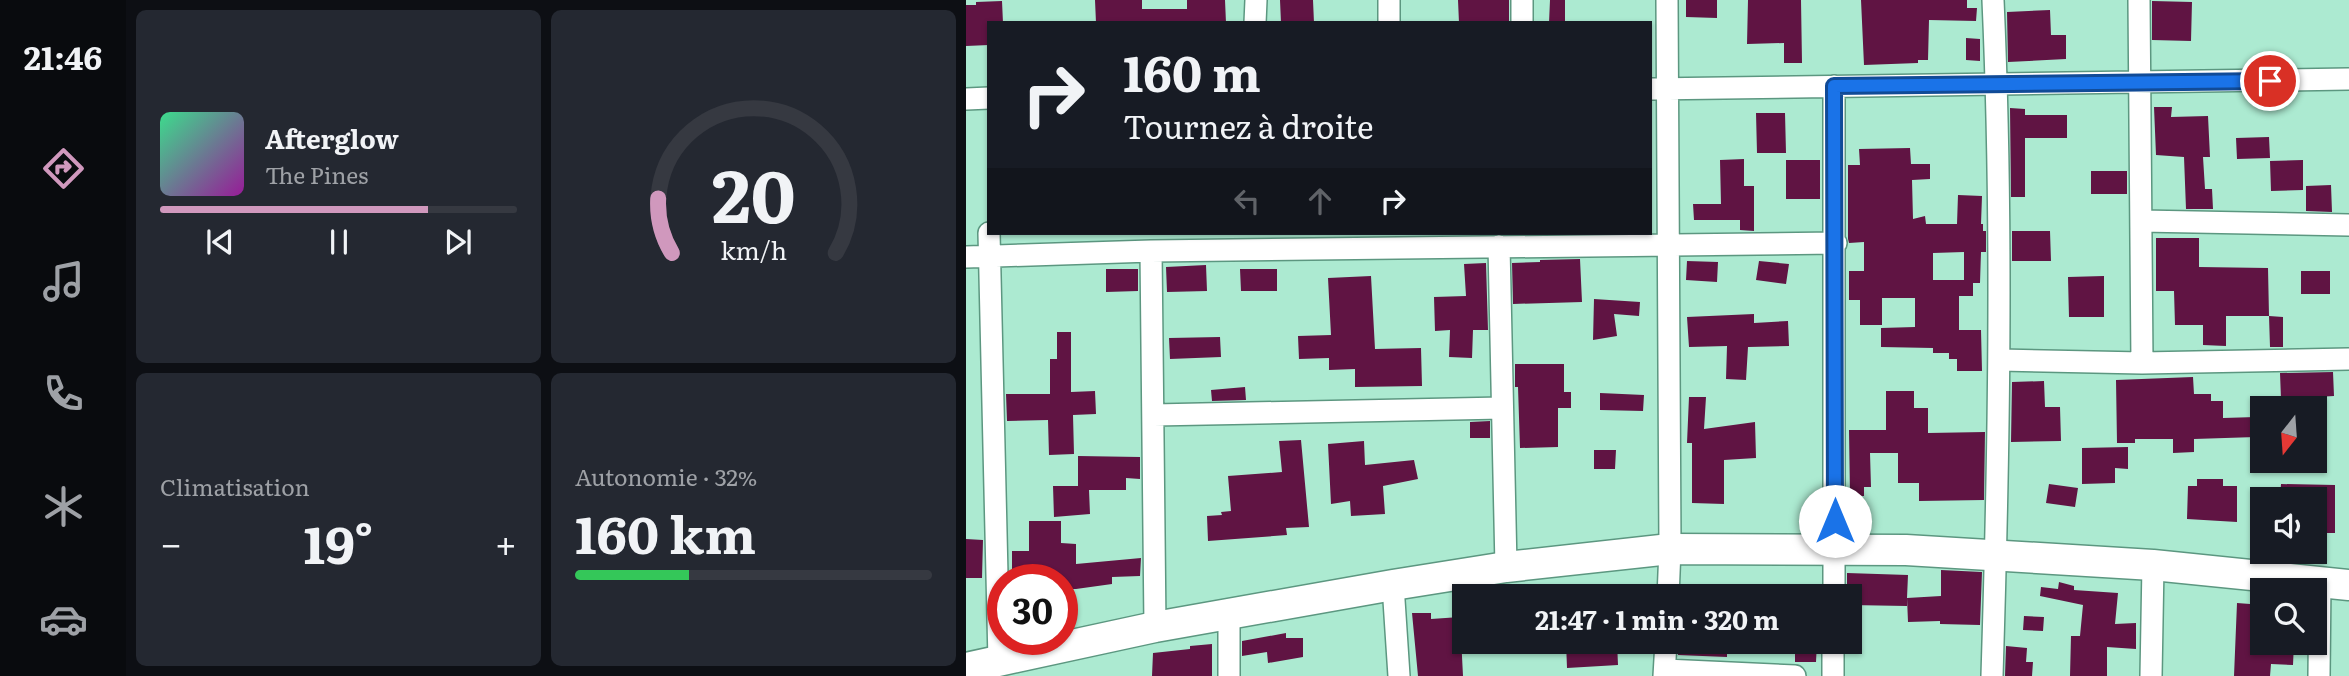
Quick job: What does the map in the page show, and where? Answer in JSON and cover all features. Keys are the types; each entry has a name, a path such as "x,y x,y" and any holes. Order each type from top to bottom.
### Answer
{"street":[{"path":"1255,21 1256,0"},
{"path":"1389,0 1389,21"},
{"path":"1522,0 1522,21"},
{"path":"1667,0 1659,89 1670,245 1669,584"},
{"path":"1992,676 2000,360 1997,83 1993,0"},
{"path":"2139,0 2142,363"},
{"path":"1659,89 2349,79"},
{"path":"1834,86 1834,584"},
{"path":"966,99 987,98"},
{"path":"2349,215 2349,237"},
{"path":"2141,221 2349,225"},
{"path":"989,235 999,661"},
{"path":"966,257 1151,251 1263,241 1499,246 1836,243"},
{"path":"1499,246 1506,567"},
{"path":"1151,251 1155,627"},
{"path":"2000,360 2142,363 2349,359"},
{"path":"1154,415 1502,408"},
{"path":"966,668 1155,627 1393,585 1506,567 1670,549 1835,549 1996,555 2153,565 2289,578"},
{"path":"2151,676 2153,565"},
{"path":"2327,582 2349,584"},
{"path":"1393,585 1399,676"},
{"path":"1229,613 1229,676"},
{"path":"1666,654 1665,673 1795,676"},
{"path":"1833,654 1833,676"},
{"path":"2319,655 2319,676"}],"building":[{"path":"1095,0 1142,0 1142,9 1187,9 1187,0 1225,0 1226,21 1096,21"},
{"path":"1280,0 1313,0 1314,21 1281,21"},
{"path":"1458,0 1509,0 1509,21 1459,21"},
{"path":"1550,0 1565,0 1565,21 1549,21"},
{"path":"1686,0 1717,0 1717,18 1686,17"},
{"path":"1748,0 1801,0 1802,63 1784,63 1784,43 1747,44"},
{"path":"1861,0 1967,0 1967,8 1977,8 1976,21 1929,20 1928,60 1918,60 1918,63 1864,65"},
{"path":"1002,1 1003,21 987,21 987,45 966,46 966,5 976,5 976,2"},
{"path":"2152,1 2192,2 2191,41 2152,40"},
{"path":"2050,10 2051,35 2066,35 2066,59 2008,62 2007,12"},
{"path":"1966,38 1980,39 1980,61 1966,60"},
{"path":"2154,107 2172,107 2171,117 2208,116 2210,157 2203,157 2205,189 2212,189 2213,209 2186,209 2184,157 2156,155"},
{"path":"2010,108 2025,109 2025,115 2067,115 2067,138 2025,138 2025,197 2011,197"},
{"path":"1756,113 1785,113 1786,153 1757,153"},
{"path":"2269,137 2270,158 2237,159 2236,138"},
{"path":"1910,148 1911,164 1930,164 1930,179 1912,180 1913,219 1925,216 1926,224 1957,224 1958,195 1982,196 1981,224 1983,231 1986,231 1986,252 1981,252 1980,283 1973,283 1973,296 1959,296 1959,330 1981,330 1982,371 1957,371 1957,359 1949,359 1949,353 1933,353 1933,348 1881,347 1881,328 1915,327 1915,298 1882,298 1882,325 1860,325 1860,300 1849,300 1849,271 1864,271 1864,242 1849,243 1848,239 1848,165 1860,165 1859,149","holes":["1964,252 1964,280 1933,280 1933,253"]},
{"path":"1744,159 1744,186 1754,186 1754,231 1740,230 1740,220 1694,220 1693,204 1721,204 1720,160"},
{"path":"1786,160 1820,160 1820,199 1786,199"},
{"path":"2303,160 2303,190 2271,191 2270,161"},
{"path":"2091,171 2127,171 2127,194 2091,194"},
{"path":"2331,185 2332,212 2306,211 2306,186"},
{"path":"2012,231 2050,231 2051,261 2012,261"},
{"path":"2156,238 2199,238 2199,267 2268,268 2269,316 2226,316 2226,346 2203,345 2203,325 2175,325 2174,291 2156,291"},
{"path":"1580,259 1582,302 1513,304 1512,263"},
{"path":"1687,261 1718,262 1717,282 1686,280"},
{"path":"1759,261 1789,264 1786,284 1756,280"},
{"path":"1486,263 1488,330 1473,330 1472,358 1449,357 1450,330 1435,331 1434,297 1466,296 1464,264"},
{"path":"1206,265 1207,291 1167,292 1166,267"},
{"path":"1106,269 1138,269 1138,291 1106,292"},
{"path":"1240,269 1277,269 1277,291 1241,291"},
{"path":"2301,271 2330,271 2330,294 2301,294"},
{"path":"1371,276 1375,349 1421,348 1422,386 1355,387 1355,369 1329,370 1329,358 1299,359 1298,336 1331,335 1328,278"},
{"path":"2104,276 2104,317 2069,317 2068,277"},
{"path":"1594,299 1640,302 1639,316 1614,314 1617,336 1593,340"},
{"path":"1754,314 1754,323 1788,321 1789,346 1748,347 1746,380 1726,379 1727,346 1689,347 1687,317"},
{"path":"2269,316 2283,317 2283,347 2270,347"},
{"path":"1057,332 1071,332 1071,392 1095,391 1096,414 1073,415 1074,454 1049,455 1048,420 1007,421 1006,394 1050,394 1050,359 1057,359"},
{"path":"1220,337 1221,357 1170,359 1169,338"},
{"path":"1515,364 1564,364 1564,392 1571,392 1571,408 1558,408 1558,447 1520,448"},
{"path":"2333,372 2334,396 2281,396 2280,373"},
{"path":"2193,377 2194,394 2211,394 2211,401 2223,401 2223,418 2250,417 2250,437 2194,439 2194,452 2173,453 2173,439 2135,439 2135,443 2117,443 2116,380"},
{"path":"2044,381 2045,407 2060,407 2061,441 2011,442 2012,382"},
{"path":"1245,387 1246,400 1212,401 1211,390"},
{"path":"1886,391 1914,391 1914,408 1928,408 1928,433 1985,432 1984,500 1919,501 1919,483 1898,483 1898,453 1870,453 1871,487 1864,487 1864,496 1850,496 1849,430 1886,430"},
{"path":"1600,393 1644,395 1643,411 1600,410"},
{"path":"1689,397 1706,397 1704,429 1755,422 1756,458 1724,460 1724,504 1692,503 1692,443 1687,443"},
{"path":"1490,421 1490,438 1470,438 1470,422"},
{"path":"1301,440 1309,527 1286,528 1287,535 1208,541 1207,516 1231,511 1228,476 1282,472 1279,441"},
{"path":"1364,441 1365,465 1414,460 1418,479 1383,486 1385,514 1351,516 1350,501 1331,504 1328,444"},
{"path":"2128,447 2128,469 2115,468 2115,483 2082,484 2082,448"},
{"path":"1594,450 1616,450 1615,469 1594,469"},
{"path":"1078,456 1140,457 1140,479 1126,478 1126,490 1089,490 1090,514 1054,517 1053,486 1078,486"},
{"path":"2197,479 2223,479 2223,486 2237,486 2237,522 2187,519 2188,486 2197,486"},
{"path":"2049,484 2078,488 2075,507 2046,503"},
{"path":"2281,484 2335,485 2335,533 2327,533 2327,487 2281,487"},
{"path":"1029,521 1061,521 1061,543 1076,544 1076,564 1012,564 1012,551 1029,551"},
{"path":"966,539 983,540 982,578 966,578"},
{"path":"1141,558 1140,576 1112,577 1112,584 1078,589 1076,564"},
{"path":"1941,570 1982,572 1980,625 1940,624 1940,621 1908,622 1907,598 1941,596"},
{"path":"1847,573 1908,575 1907,606 1862,605 1862,584 1847,584"},
{"path":"2059,582 2074,586 2074,590 2118,593 2115,624 2136,623 2136,649 2107,647 2107,676 2070,676 2071,636 2080,636 2083,605 2040,596 2041,587 2058,589"},
{"path":"2237,603 2250,604 2250,655 2293,655 2293,665 2271,664 2270,676 2234,676"},
{"path":"1412,613 1431,613 1431,619 1452,618 1452,654 1462,654 1463,676 1418,676"},
{"path":"2024,616 2044,617 2043,631 2023,630"},
{"path":"1286,633 1286,638 1303,638 1303,657 1268,663 1267,652 1242,656 1242,641"},
{"path":"1212,644 1212,676 1152,676 1153,653"},
{"path":"2006,646 2027,648 2026,662 2033,662 2032,676 2005,676"},
{"path":"1566,654 1618,654 1618,665 1567,668"},
{"path":"1727,654 1727,657 1678,655"},
{"path":"1795,654 1816,654 1816,662 1795,662"}],"route":[{"path":"1835,521 1834,86 2270,81"}]}
